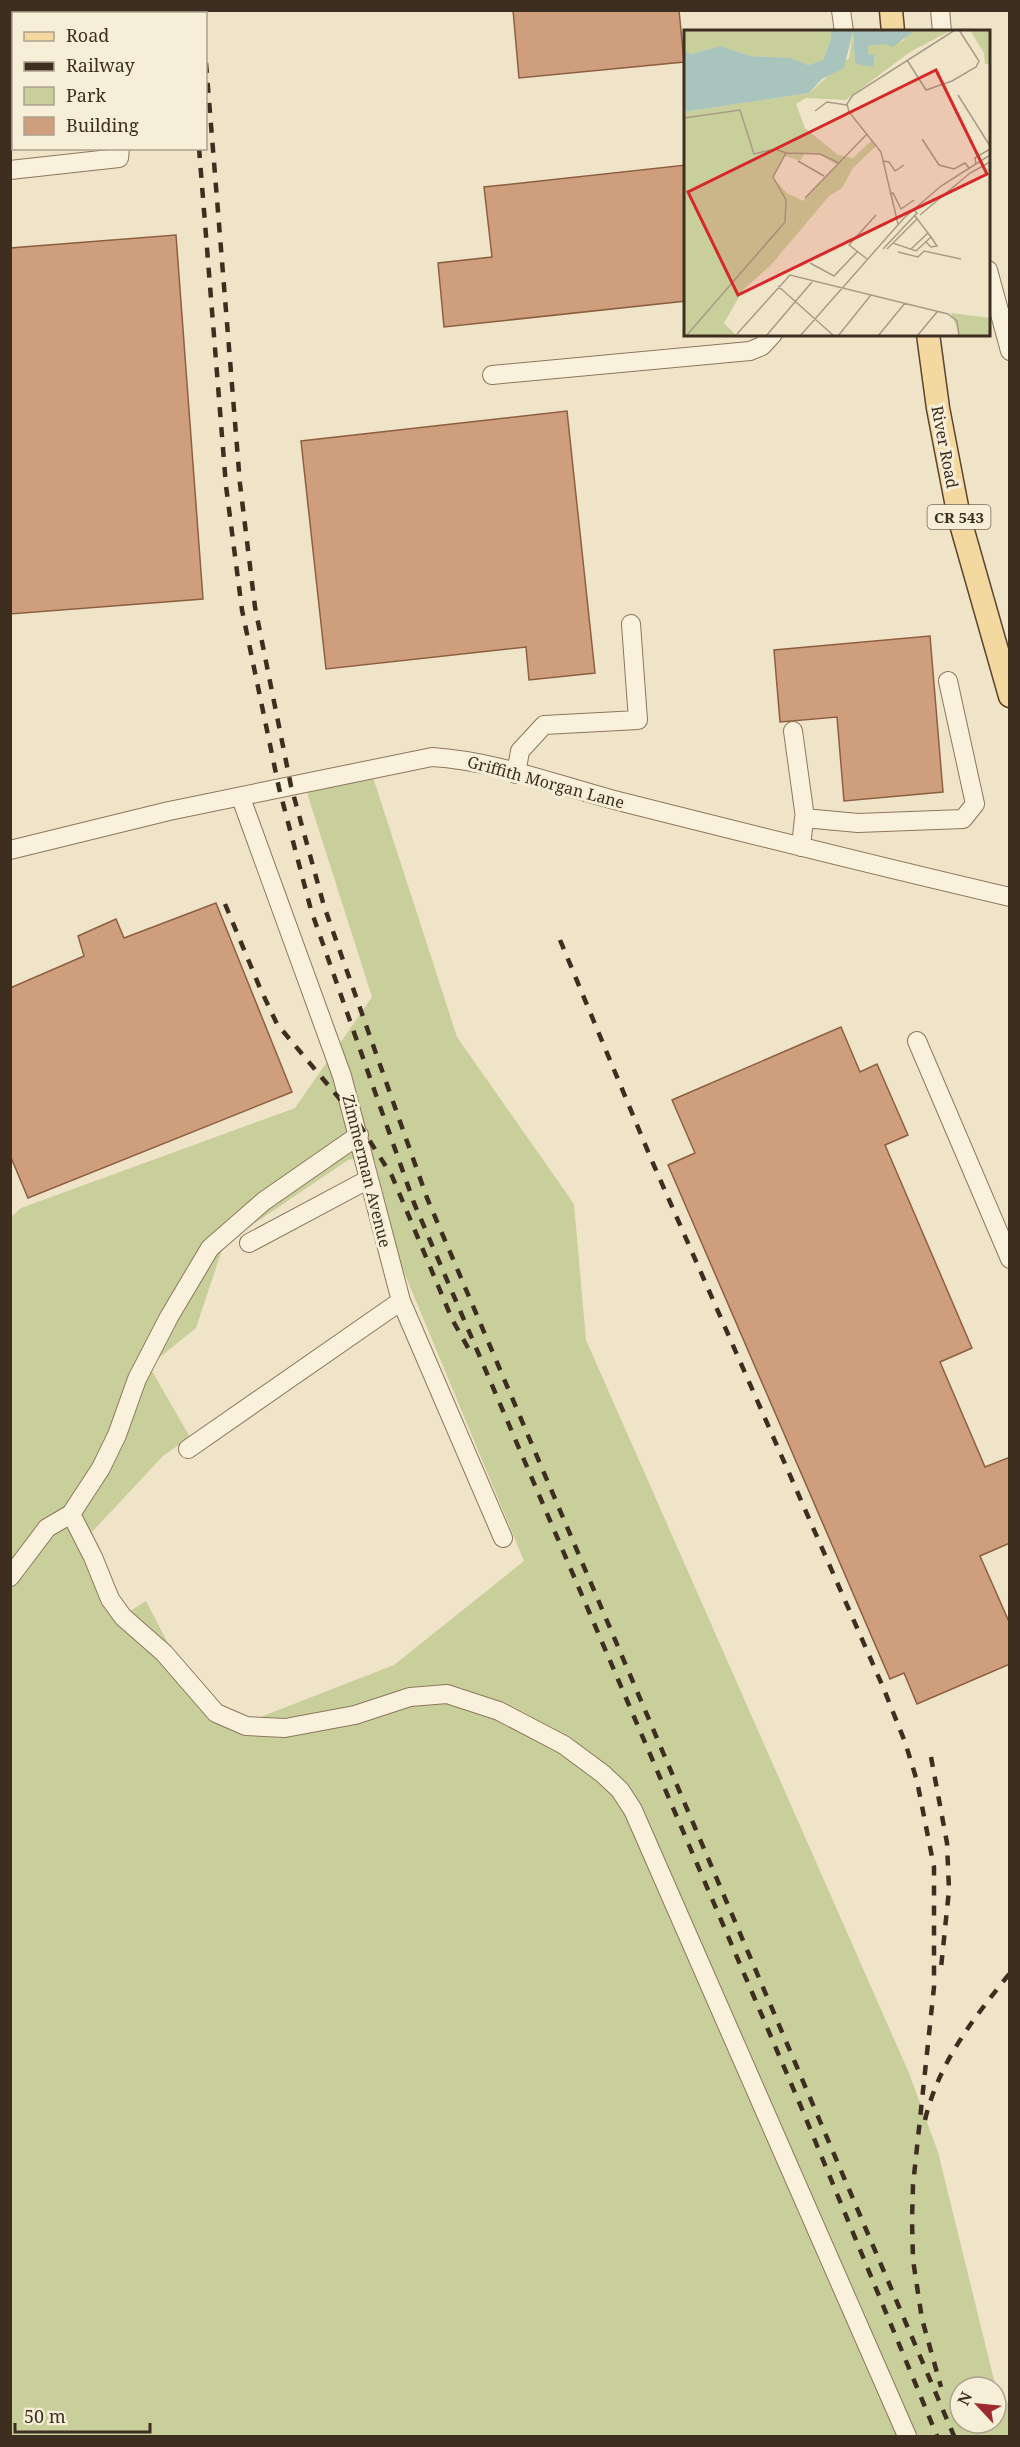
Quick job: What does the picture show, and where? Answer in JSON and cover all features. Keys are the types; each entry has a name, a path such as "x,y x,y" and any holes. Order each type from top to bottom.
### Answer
{"main road":[{"path":"891,10 893,30"},
{"name":"River Road","path":"928,336 938,408 959,517 1010,696"}],"street":[{"path":"841,10 844,30"},
{"path":"940,10 942,30"},
{"path":"10,170 119,158 120,150"},
{"path":"990,277 1010,351"},
{"path":"492,375 750,351 762,346 771,336"},
{"path":"516,774 520,751 544,725 638,720 631,624"},
{"path":"805,818 858,823 963,819 975,804 948,681"},
{"path":"793,731 805,818 801,847"},
{"name":"Griffith Morgan Lane","path":"10,850 169,811 432,757 464,759 801,847 1010,897"},
{"name":"Zimmerman Avenue","path":"241,798 342,1076 365,1156 401,1301 503,1539"},
{"path":"917,1041 1010,1259"},
{"path":"10,1577 47,1528 71,1514 101,1468 117,1435 137,1379 169,1317 210,1248 264,1201 359,1135"},
{"path":"249,1243 369,1179"},
{"path":"188,1449 401,1301"},
{"path":"71,1514 93,1557 110,1599 123,1617 164,1653 216,1713 246,1726 285,1728 356,1715 410,1697 447,1694 499,1710 537,1729 564,1745 603,1774 620,1790 638,1820 906,2436"}],"green space":[{"path":"370,768 457,1037 574,1204 586,1340 909,2073 938,2152 993,2375 948,2375 948,2435 1008,2435 1008,2404 1009,2436 11,2436 11,1217 21,1208 295,1108 372,997 308,796 306,782","holes":["365,1156 375,1161 401,1265 524,1561 394,1665 253,1720 225,1712 169,1645 146,1601 127,1613 92,1532 163,1456 190,1437 149,1366 196,1328 224,1244 348,1160"]}],"building":[{"path":"513,10 679,10 684,62 519,78"},
{"path":"684,165 684,301 444,327 438,263 492,257 484,187"},
{"path":"176,235 203,599 10,614 10,248"},
{"path":"567,411 595,673 529,680 526,647 326,669 301,441"},
{"path":"930,636 943,792 844,801 837,717 780,722 774,650"},
{"path":"216,903 292,1092 28,1198 10,1155 10,988 84,956 78,936 116,919 124,938"},
{"path":"841,1027 860,1072 877,1064 908,1135 885,1145 972,1348 940,1362 985,1467 1010,1457 1010,1543 980,1556 1010,1624 1010,1664 917,1704 904,1673 890,1679 668,1165 695,1153 672,1100"}],"railway":[{"path":"207,75 240,484 255,607 291,786 324,906 427,1198 954,2436"},
{"path":"199,150 226,486 242,610 279,788 311,910 414,1203 799,2102 937,2436"},
{"path":"225,904 277,1024 354,1116 392,1176 452,1319 472,1355"},
{"path":"560,940 652,1161 883,1687 905,1742 917,1781 934,1867 934,1987 913,2185 913,2260 922,2319 941,2387"},
{"path":"931,1757 947,1843 949,1890 941,1968"},
{"path":"925,2120 931,2099 948,2060 983,2007 1010,1973"}]}
